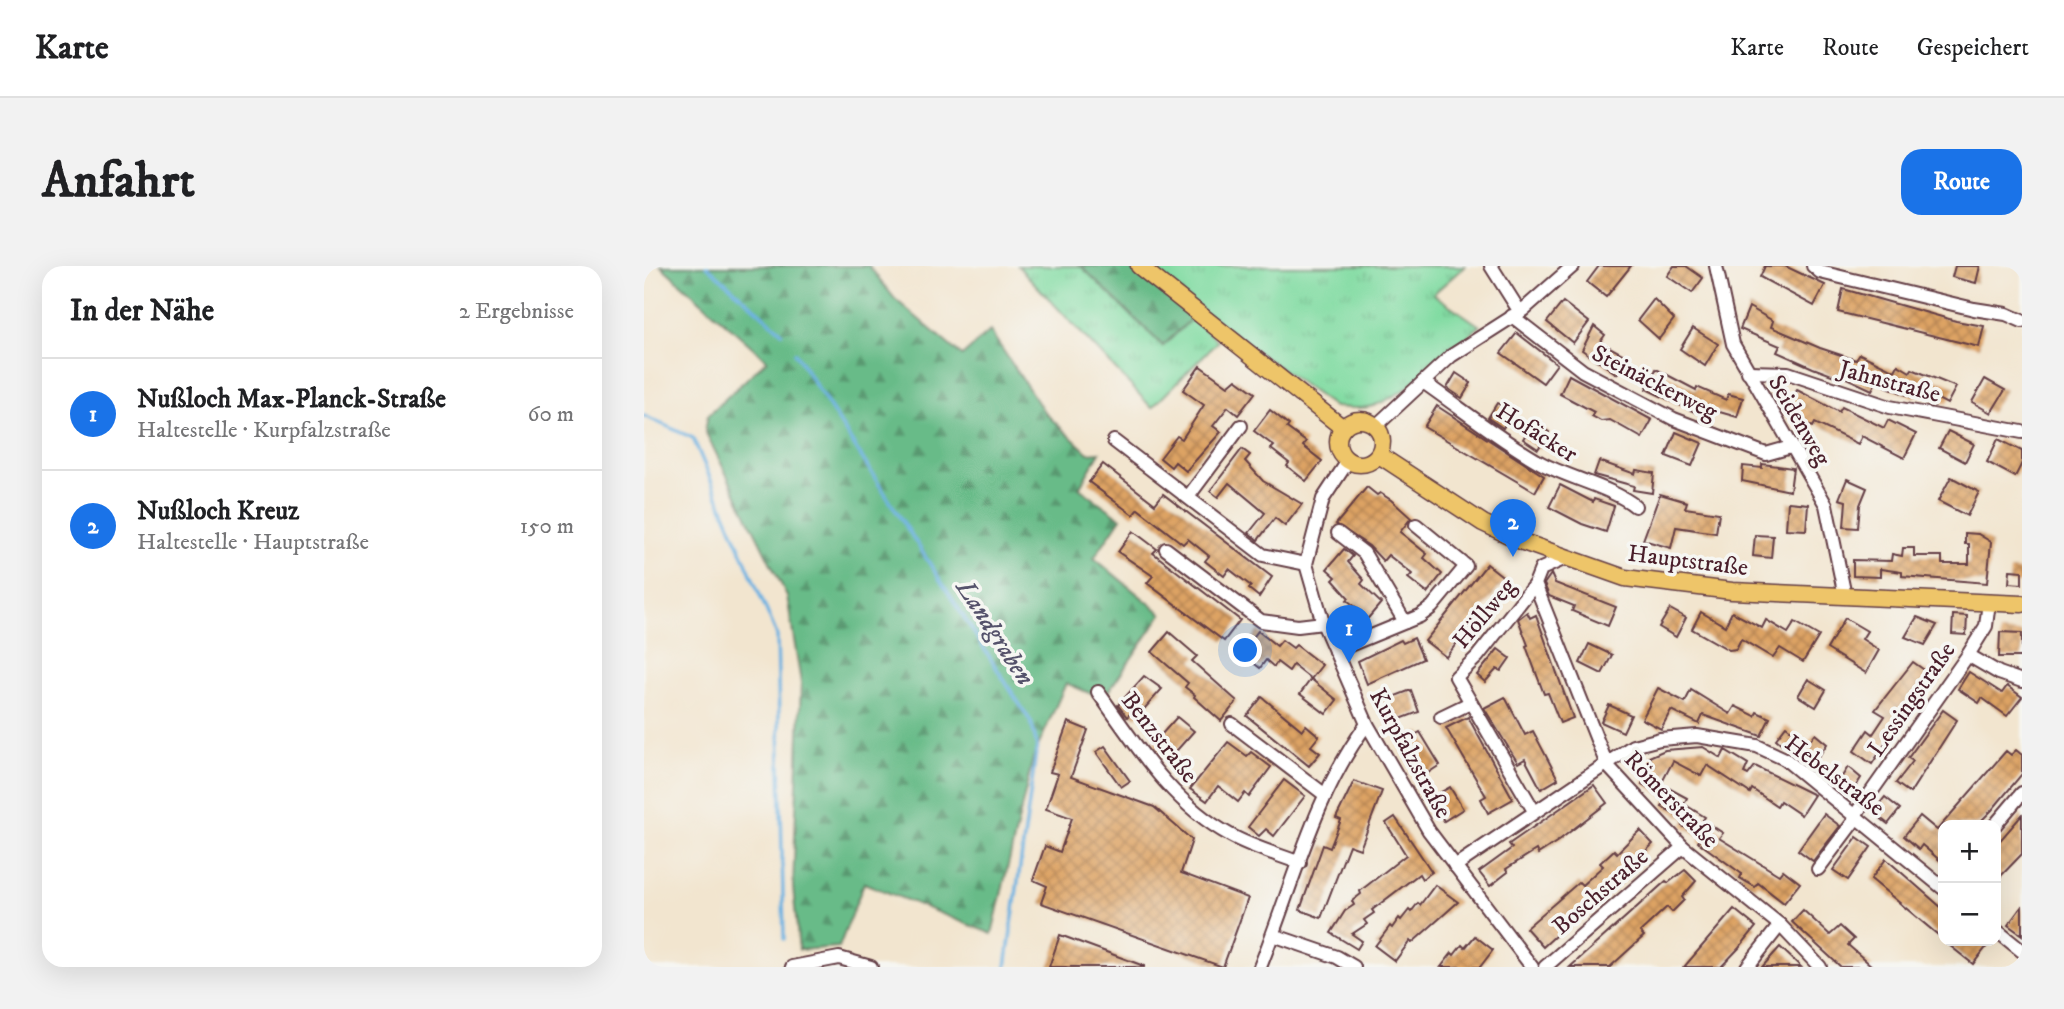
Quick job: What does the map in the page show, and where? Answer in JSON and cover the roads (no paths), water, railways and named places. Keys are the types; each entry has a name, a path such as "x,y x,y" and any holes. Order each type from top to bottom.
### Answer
{"main road":[{"path":"1139,266 1343,428"},
{"path":"1359,420 1376,426 1383,440 1379,455 1367,464 1348,461 1341,453 1338,443 1343,428 1359,420"},
{"name":"Hauptstraße","path":"1379,455 1483,523 1566,558 1625,578 1678,586 2022,604"}],"street":[{"path":"1490,266 1516,314"},
{"path":"1376,426 1469,342 1516,314 1573,266"},
{"name":"Seidenweg","path":"1716,266 1733,344 1826,505 1845,596"},
{"path":"1813,266 1819,272 1974,309 2006,314 2022,321"},
{"name":"Steinäckerweg","path":"1516,314 1583,372 1674,419 1766,454 1791,447"},
{"name":"Jahnstraße","path":"1748,372 1788,373 1890,407 2022,432"},
{"name":"Hofäcker","path":"1423,382 1538,461 1572,479 1625,498 1635,506"},
{"path":"1188,497 1241,426"},
{"path":"1114,441 1263,555 1306,564 1323,499 1348,461"},
{"path":"1335,650 1405,622 1432,607 1466,566 1416,525"},
{"path":"1338,533 1364,553 1405,622"},
{"path":"1166,549 1261,621 1298,626 1323,623"},
{"path":"1535,584 1541,569 1566,558"},
{"name":"Kurpfalzstraße","path":"1306,564 1323,623 1367,724 1429,831 1532,967"},
{"name":"Höllweg","path":"1534,811 1456,677 1477,657 1535,584"},
{"name":"Römerstraße","path":"1535,584 1607,765 1683,847 1780,925 1820,967"},
{"name":"Lessingstraße","path":"1818,869 1968,655 1986,626 1989,602"},
{"path":"1968,655 1999,673 2022,681"},
{"name":"Benzstraße","path":"1098,692 1167,786 1199,815 1231,835 1300,863"},
{"path":"1441,717 1470,703"},
{"path":"1232,724 1324,794"},
{"path":"1260,967 1324,794 1349,748 1367,724"},
{"name":"Hebelstraße","path":"1455,866 1633,747 1660,739 1697,736 1742,741 1785,760 1938,883"},
{"path":"1999,820 2022,793"},
{"name":"Boschstraße","path":"1545,967 1683,847"},
{"path":"1747,967 1780,925"},
{"path":"2001,934 2022,951"},
{"path":"1273,935 1337,957 1354,967"},
{"path":"792,967 839,958 871,967"}],"waterway":[{"name":"Landgraben","path":"707,266 782,332"},
{"name":"Landgraben","path":"795,353 1031,722 1037,745 1006,967"},
{"path":"644,416 693,438 777,635 784,939"}],"place":[{"name":"Nußloch Kreuz","path":"1513,557"},
{"name":"Nußloch Max-Planck-Straße","path":"1349,663"}]}
